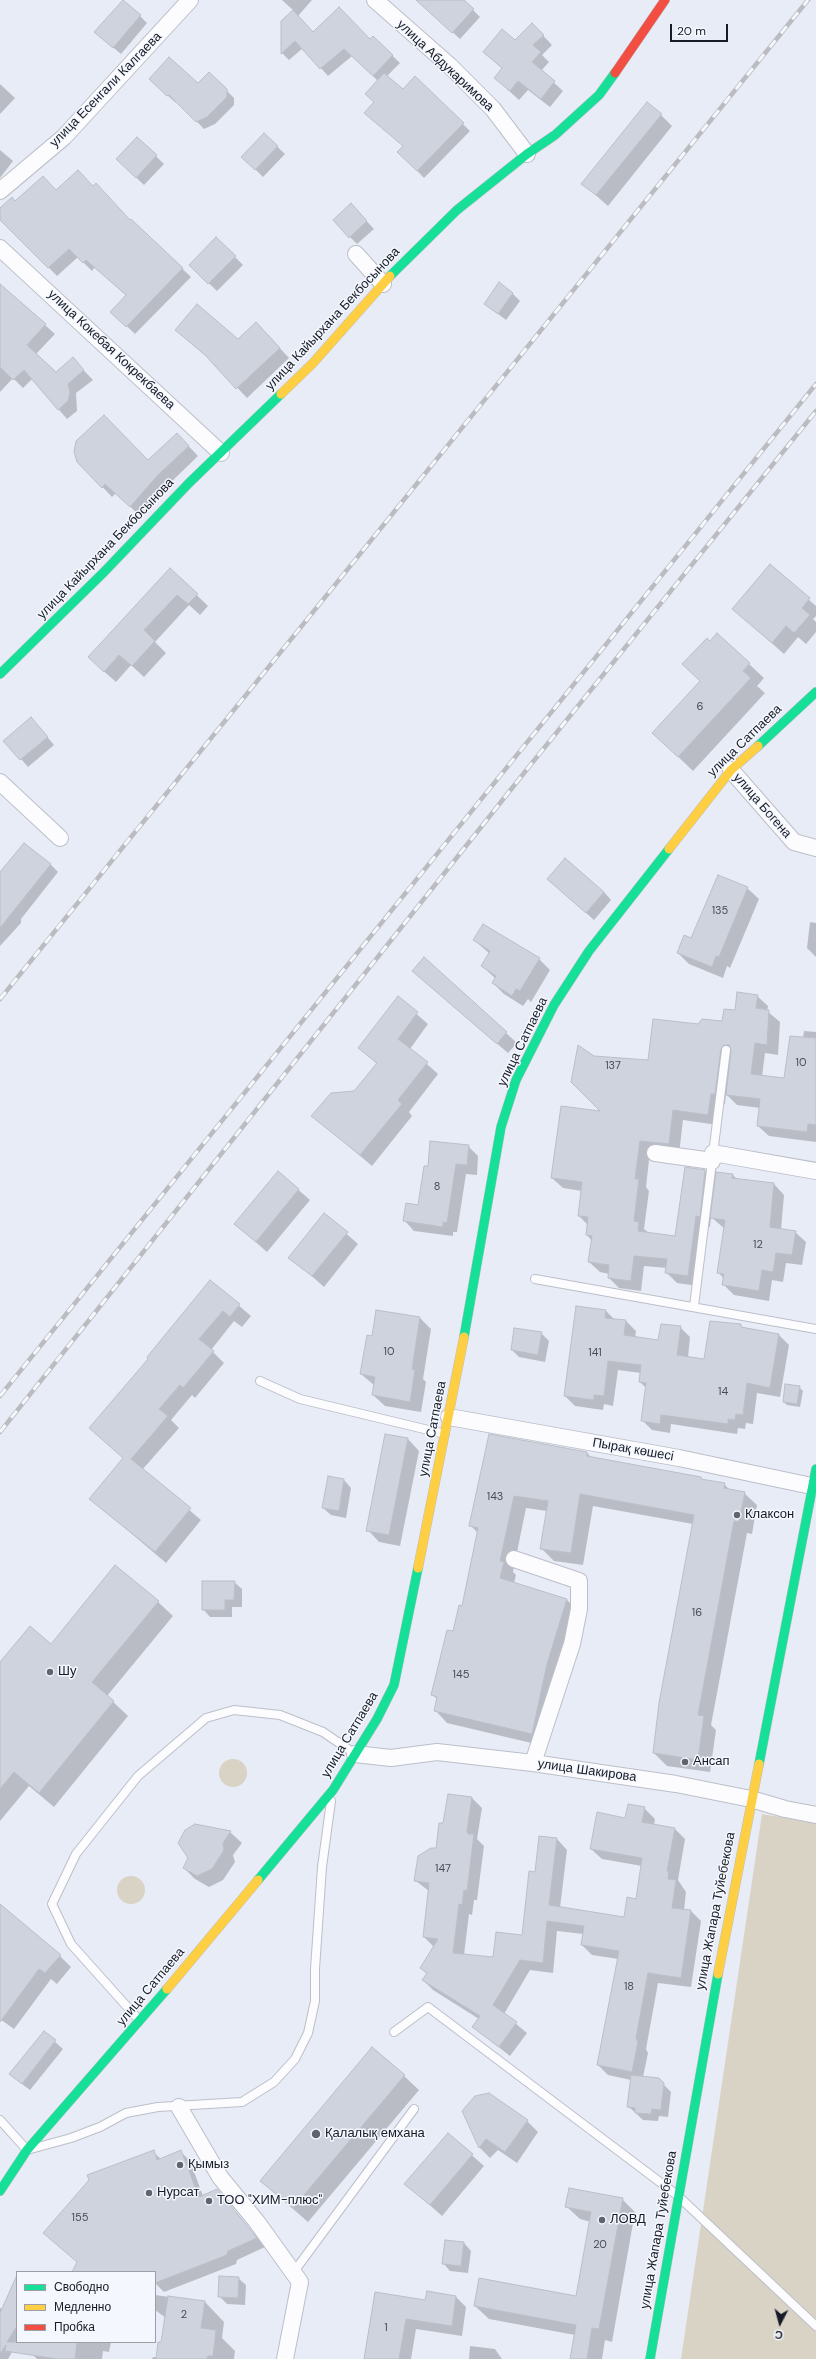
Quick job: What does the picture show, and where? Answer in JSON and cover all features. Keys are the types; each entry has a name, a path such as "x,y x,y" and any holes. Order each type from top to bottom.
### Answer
{"street":[{"name":"улица Есенгали Калгаева","path":"0,191 64,137 190,0"},
{"name":"улица Абдукаримова","path":"375,0 450,66 493,109 527,154"},
{"name":"улица Кайырхана Бекбосынова","path":"0,674 221,452 313,363 383,284 457,210 527,154 555,135 599,95 665,0"},
{"name":"улица Кокебая Кокрекбаева","path":"0,248 221,452"},
{"path":"356,254 383,284"},
{"name":"улица Сатпаева","path":"0,2191 27,2150 140,2021 333,1790 377,1719 394,1685 446,1434 501,1127 516,1080 554,1006 588,951 731,770 816,692"},
{"name":"улица Богена","path":"731,770 794,842 816,848"},
{"path":"0,782 60,838"},
{"path":"655,1152 713,1157 816,1171"},
{"name":"Пырақ көшесі","path":"449,1417 679,1458 814,1487"},
{"name":"улица Жапара Туйебекова","path":"650,2359 677,2195 751,1799 814,1487 816,1470"},
{"path":"514,1559 579,1581 579,1609 572,1644 533,1763"},
{"name":"улица Шакирова","path":"355,1754 390,1758 437,1752 533,1763 676,1784 751,1799 785,1809 816,1815"},
{"path":"179,2106 220,2177 257,2222 300,2282 285,2359"},
{"name":"улица Сатпаева","path":"5,2165 27,2150"}],"lane":[{"path":"694,1306 726,1050"},
{"path":"535,1279 694,1306 816,1329"},
{"path":"260,1381 300,1399 446,1434"},
{"path":"140,2021 71,1944 52,1904 76,1854 138,1776 206,1718 234,1710 280,1715 324,1732 355,1754"},
{"path":"0,2120 27,2150 72,2138 126,2113 158,2107 242,2102 274,2082 295,2059 308,2033 315,2001 315,1969 322,1867 333,1790"},
{"path":"394,2032 428,2007 677,2195 816,2326"},
{"path":"293,2273 414,2109"}],"shaded area":[{"path":"233,1759 243,1763 247,1773 243,1783 233,1787 223,1783 219,1773 223,1763"},
{"path":"762,1814 816,1823 816,2359 681,2359"},
{"path":"131,1876 141,1880 145,1890 141,1900 131,1904 121,1900 117,1890 121,1880"}],"building":[{"path":"123,0 141,15 113,48 94,32"},
{"path":"416,0 464,0 474,9 452,33"},
{"path":"339,7 370,39 373,36 393,55 373,76 344,49 320,69 295,41 281,54 281,21 293,10 313,32"},
{"path":"532,23 544,35 533,45 541,52 532,62 555,81 541,99 518,81 510,91 494,78 502,68 483,52 502,29 515,40"},
{"path":"169,57 198,83 209,72 227,89 227,97 207,117 196,122 169,95 167,96 149,79"},
{"path":"384,73 403,89 415,76 464,123 417,171 397,152 403,146 364,113 374,102 365,94"},
{"path":"647,102 662,114 596,195 581,184"},
{"path":"264,133 278,146 255,170 241,157"},
{"path":"137,137 157,155 136,178 116,159"},
{"path":"78,170 93,186 96,183 130,220 131,219 183,268 126,327 110,312 126,295 86,260 83,263 69,249 48,268 0,220 0,208 12,197 15,201 43,176 56,190"},
{"path":"351,203 367,221 349,238 333,220"},
{"path":"216,237 236,256 208,284 189,265"},
{"path":"499,282 513,293 498,314 484,304"},
{"path":"0,284 46,324 27,345 56,372 73,357 84,370 68,384 70,392 68,401 58,410 24,370 13,380 0,367"},
{"path":"197,304 238,339 256,322 280,348 236,389 205,355 175,330"},
{"path":"104,415 148,460 177,433 189,446 158,475 130,507 105,484 102,488 77,462 74,452 76,441"},
{"path":"770,564 810,598 802,608 810,615 794,633 786,626 772,643 732,609"},
{"path":"170,568 198,594 188,604 177,595 144,630 155,641 132,666 119,655 104,672 88,657"},
{"path":"717,633 750,663 743,671 751,678 678,757 652,733 700,681 682,664 707,638 710,641"},
{"path":"31,717 48,737 20,760 3,741"},
{"path":"24,843 51,864 0,928 0,872"},
{"path":"565,858 604,892 586,913 547,879"},
{"path":"718,875 748,887 719,957 716,956 712,967 677,953 684,935 691,938"},
{"path":"483,924 540,958 520,991 516,989 512,996 492,983 496,976 481,966 490,951 473,940"},
{"path":"424,957 507,1032 497,1044 412,971"},
{"path":"737,992 758,995 756,1008 769,1010 767,1045 755,1043 751,1074 784,1078 790,1036 816,1038 816,1125 808,1124 807,1132 757,1126 760,1099 726,1095 731,1050 729,1045 724,1045 721,1049 715,1094 711,1094 708,1115 673,1110 669,1144 640,1141 635,1179 639,1179 634,1221 639,1222 638,1231 675,1236 685,1167 705,1170 700,1217 696,1216 688,1276 665,1273 667,1259 634,1256 631,1281 608,1278 609,1265 588,1262 592,1236 586,1235 588,1217 578,1216 582,1182 551,1178 561,1106 600,1111 571,1082 578,1045 594,1056 648,1060 653,1019 698,1024 702,1019 722,1021 724,1009 735,1010"},
{"path":"398,996 418,1012 398,1039 428,1062 398,1100 402,1104 360,1155 311,1116 331,1093 354,1091 377,1063 358,1048"},
{"path":"430,1141 469,1145 467,1165 456,1164 447,1223 443,1222 443,1227 403,1221 406,1203 418,1205 424,1166 428,1166"},
{"path":"278,1171 299,1189 256,1242 234,1224"},
{"path":"716,1172 733,1174 732,1178 774,1183 770,1227 796,1231 792,1255 776,1253 773,1272 762,1270 759,1291 722,1285 724,1274 717,1273 725,1220 710,1218"},
{"path":"324,1213 348,1232 312,1276 288,1258"},
{"path":"210,1280 240,1304 230,1317 223,1311 199,1339 214,1351 183,1388 180,1385 159,1409 168,1416 131,1459 191,1508 155,1552 89,1499 123,1458 89,1428 148,1359 147,1357"},
{"path":"576,1306 606,1310 605,1318 626,1320 624,1335 658,1340 661,1324 681,1326 677,1355 704,1359 710,1321 741,1324 741,1327 779,1334 770,1388 747,1383 743,1415 736,1414 735,1420 728,1419 728,1424 661,1415 660,1424 641,1421 646,1383 639,1382 641,1365 608,1361 604,1396 594,1395 594,1400 564,1396"},
{"path":"376,1310 420,1317 412,1369 415,1370 410,1402 372,1395 375,1377 360,1374 367,1335 372,1336"},
{"path":"514,1328 542,1332 538,1355 511,1350"},
{"path":"785,1384 800,1386 797,1404 783,1402"},
{"path":"385,1434 408,1438 389,1535 366,1531"},
{"path":"489,1434 587,1452 587,1456 701,1477 701,1479 725,1483 724,1488 745,1492 739,1522 734,1521 698,1715 704,1716 698,1760 653,1753 659,1703 694,1515 580,1494 571,1553 540,1549 548,1501 514,1496 500,1561 504,1562 500,1578 567,1599 547,1664 532,1734 434,1711 437,1697 431,1695 447,1630 453,1631 459,1605 462,1606 478,1528 469,1526"},
{"path":"328,1476 344,1479 339,1511 322,1508"},
{"name":"Шу","path":"115,1565 159,1601 92,1682 114,1701 39,1793 14,1772 0,1789 0,1662 30,1626 51,1644"},
{"path":"202,1581 235,1581 234,1600 225,1600 225,1610 202,1610"},
{"path":"448,1794 472,1797 467,1831 468,1834 474,1834 467,1891 464,1890 462,1905 459,1904 453,1953 493,1957 496,1932 522,1935 529,1871 535,1872 539,1836 557,1838 549,1905 624,1917 627,1897 636,1899 642,1858 590,1849 597,1812 625,1818 628,1804 645,1807 642,1822 675,1828 667,1871 669,1871 668,1879 676,1880 672,1908 691,1910 681,1978 648,1973 636,2038 638,2042 632,2072 597,2065 619,1951 581,1945 584,1926 547,1921 543,1963 520,1960 493,2005 517,2022 499,2047 472,2027 480,2016 422,1980 427,1973 420,1968 438,1939 423,1937 429,1883 414,1881 418,1856 431,1848 436,1848 439,1823 443,1823"},
{"path":"195,1824 231,1831 223,1843 224,1850 212,1869 197,1876 183,1868 188,1858 178,1843 185,1830"},
{"path":"0,1904 61,1955 45,1973 39,1969 0,2022"},
{"path":"44,2031 56,2040 22,2084 9,2074"},
{"path":"372,2047 405,2075 293,2208 260,2181"},
{"path":"631,2075 659,2078 664,2083 661,2110 652,2109 651,2114 635,2113 635,2108 627,2107"},
{"path":"489,2093 528,2120 505,2152 486,2139 479,2148 462,2111 475,2096"},
{"path":"448,2133 473,2154 430,2205 404,2184"},
{"path":"154,2150 157,2160 181,2150 199,2197 217,2189 257,2238 228,2251 227,2255 156,2283 156,2271 72,2271 77,2262 43,2233 89,2180 87,2175"},
{"path":"569,2188 623,2198 599,2329 592,2328 587,2359 570,2359 576,2325 474,2306 479,2278 576,2296 591,2212 565,2207"},
{"path":"445,2240 464,2242 461,2266 442,2264"},
{"path":"219,2276 239,2277 238,2298 218,2297"},
{"path":"16,2277 16,2328 7,2342 77,2343 75,2359 57,2359 5,2351 6,2345 0,2354 0,2313"},
{"path":"427,2291 456,2296 452,2326 406,2319 399,2359 364,2359 375,2292 425,2300"},
{"path":"168,2296 205,2301 201,2328 216,2330 213,2356 208,2356 207,2359 156,2359 158,2342 161,2342"}],"railway":[{"path":"0,999 808,0"},
{"path":"0,1396 816,384"},
{"path":"0,1432 528,768 816,411"}],"traffic: fast":[{"path":"390,276 457,210 527,154 555,135 599,95 615,73"},
{"path":"0,674 104,572 189,483 281,394"},
{"path":"758,746 816,692"},
{"path":"464,1337 501,1127 516,1080 554,1005 589,951 669,849"},
{"path":"759,1764 816,1469"},
{"path":"258,1880 333,1790 377,1719 394,1685 418,1568"},
{"path":"650,2359 718,1974"},
{"path":"0,2191 27,2150 167,1989"}],"traffic: slow":[{"path":"281,394 313,363 390,276"},
{"path":"669,849 731,770 758,746"},
{"path":"418,1568 464,1337"},
{"path":"718,1974 759,1764"},
{"path":"167,1989 258,1880"}],"traffic: jam":[{"path":"615,73 665,0"}],"place":[{"name":"Клаксон","path":"737,1515"},
{"name":"Шу","path":"50,1672"},
{"name":"Ансап","path":"685,1762"},
{"name":"Қалалық емхана","path":"316,2134"},
{"name":"Қымыз","path":"180,2165"},
{"name":"Нурсат","path":"149,2193"},
{"name":"ТОО \"ХИМ-плюс\"","path":"209,2201"},
{"name":"ЛОВД","path":"602,2220"}]}
